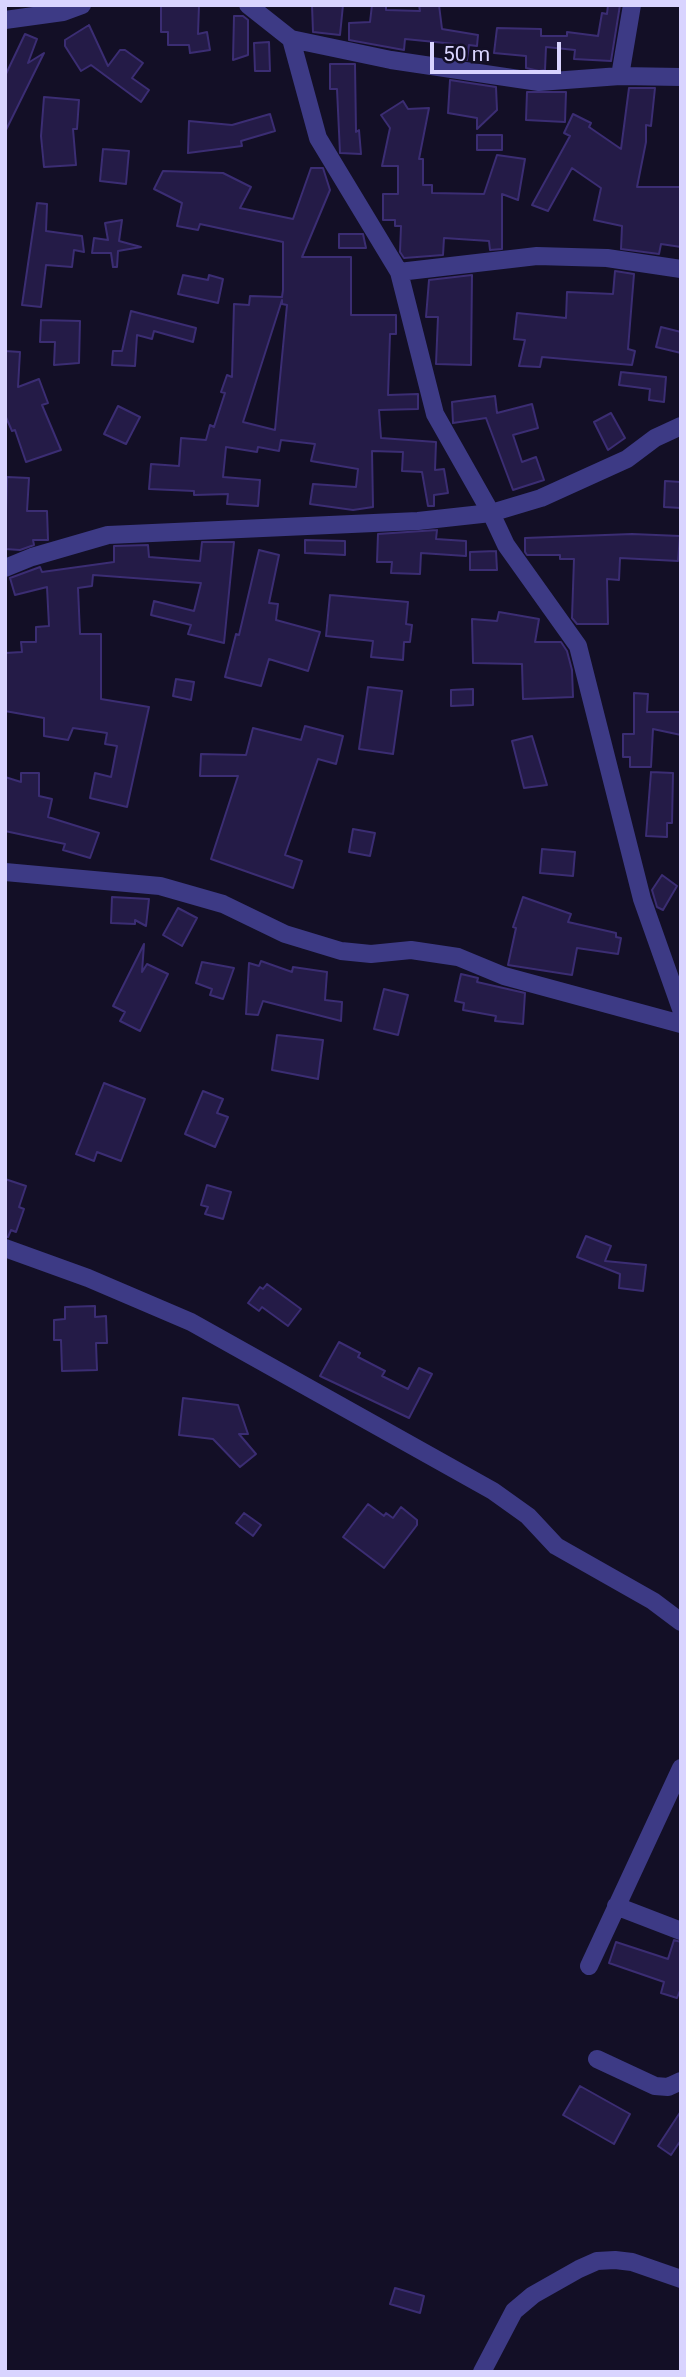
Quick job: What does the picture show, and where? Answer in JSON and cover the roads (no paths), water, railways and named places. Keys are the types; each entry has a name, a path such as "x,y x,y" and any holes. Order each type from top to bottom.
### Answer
{"street":[{"path":"5,20 63,12 82,5"},
{"path":"247,5 291,39 391,60 539,82 620,76 681,77"},
{"path":"620,76 632,5"},
{"path":"291,39 318,138 399,272 435,414 506,545 578,646 642,899 681,1009"},
{"path":"399,272 537,256 607,258 681,268"},
{"path":"5,568 32,557 108,535 418,521 491,513 541,498 627,460 655,438 681,426"},
{"path":"5,872 160,886 223,905 285,934 341,951 371,954 411,950 458,957 505,976 681,1024"},
{"path":"5,1248 88,1278 191,1322 493,1491 528,1516 556,1546 653,1601 681,1622"},
{"path":"589,1966 681,1768"},
{"path":"617,1906 681,1931"},
{"path":"597,2059 655,2086 668,2087 681,2081"},
{"path":"482,2372 514,2311 533,2295 579,2269 597,2261 615,2260 632,2262 681,2279"}]}
